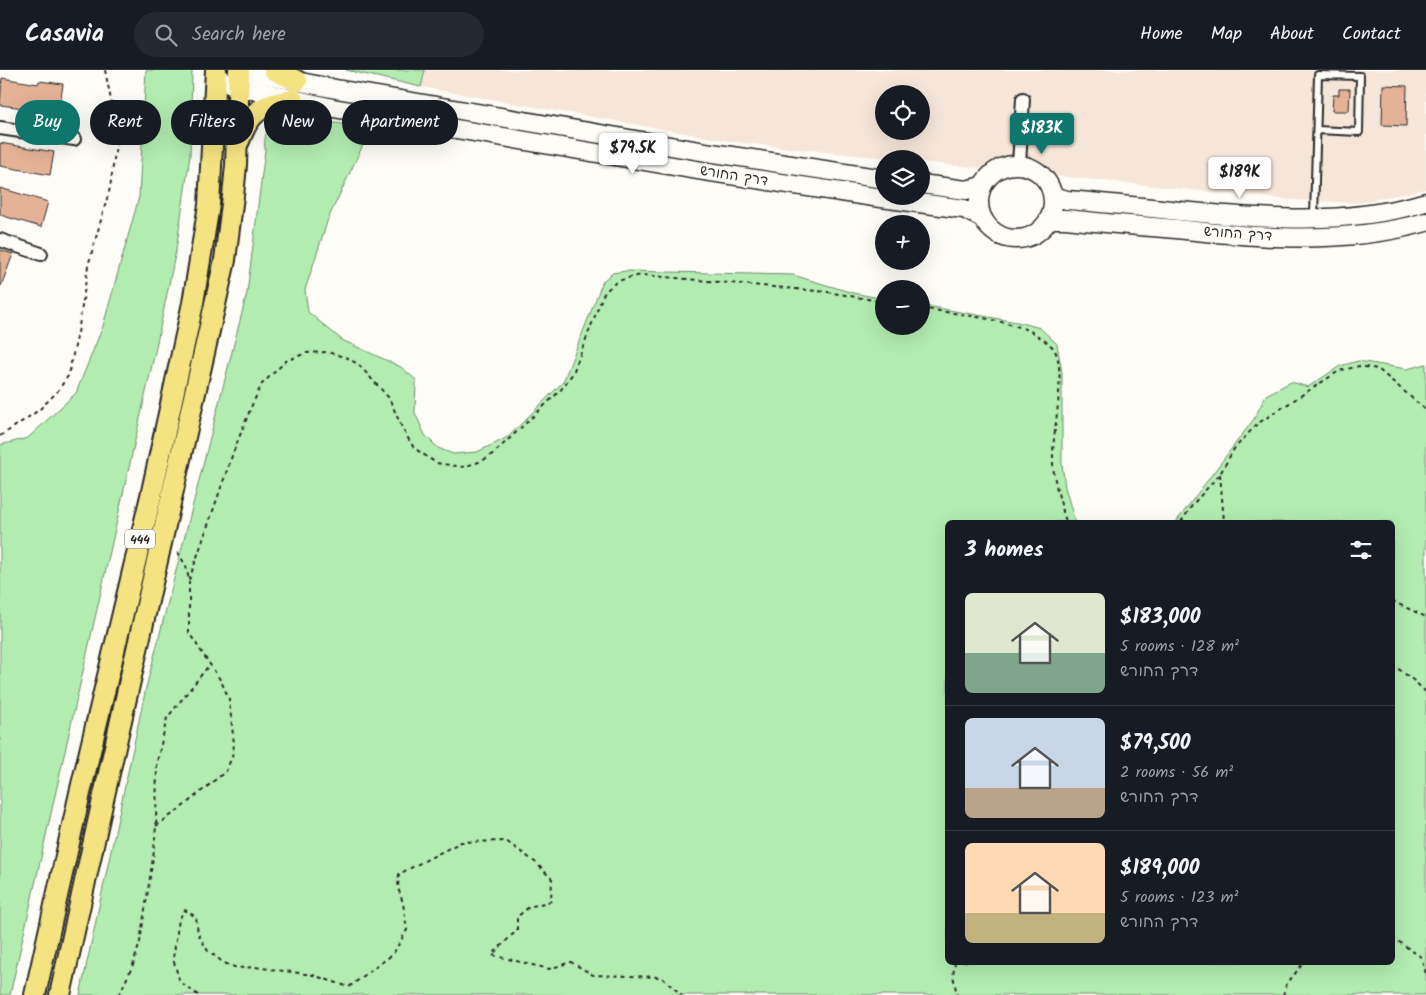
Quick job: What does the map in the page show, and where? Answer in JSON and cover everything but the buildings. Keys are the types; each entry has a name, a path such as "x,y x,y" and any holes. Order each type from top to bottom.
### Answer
{"main road":[{"path":"236,150 249,120 258,110 295,91 274,70"},
{"name":"444","path":"35,995 193,303 209,205 216,74"},
{"name":"444","path":"60,995 225,260 233,196 239,74"}],"street":[{"name":"דרך החורש","path":"216,74 239,74 295,91 333,108 712,172 874,197 964,208 982,218"},
{"name":"דרך החורש","path":"295,91 875,178"},
{"path":"1019,164 1023,99"},
{"path":"0,128 15,130"},
{"path":"1019,164 1031,167 1042,174 1050,184 1053,208 1049,219 1042,229 1032,236 1021,239 1009,238 998,234 988,227 982,218 979,196 982,186 988,176 997,169 1007,165 1019,164"},
{"path":"930,185 966,190 982,186"},
{"name":"דרך החורש","path":"1053,196 1066,200 1226,215 1314,218 1344,218 1374,214 1426,202"},
{"name":"דרך החורש","path":"1049,219 1224,234 1302,238 1346,237 1377,233 1426,222"},
{"path":"0,240 41,254"}],"lane":[{"path":"1314,218 1318,75 1360,76 1359,132 1317,130"}],"path":[{"path":"0,436 39,410 57,392 68,376 78,333 88,266 110,188 116,145 114,116 105,70"},
{"path":"189,580 233,453 262,384 286,362 306,353 327,352 348,358 360,365 390,398 403,430 414,448 436,463 463,467 482,461 494,453 560,392 573,373 602,295 610,286 624,278 643,275 828,292 875,300"},
{"path":"930,310 1005,323 1031,332 1054,348 1060,363 1053,455 1054,477 1065,520"},
{"path":"1182,520 1193,504 1220,474 1234,449 1257,424 1339,371 1359,366 1378,369 1426,410"},
{"path":"1220,474 1224,520"},
{"path":"156,826 226,771 232,757 234,744 229,699 221,680 189,633 189,580 186,566 177,552 162,542"},
{"path":"1395,602 1426,617"},
{"path":"119,995 133,965 140,942 154,851 157,762 167,718 210,664"},
{"path":"1395,666 1426,692"},
{"path":"198,995 180,982 173,959 179,919 185,910 196,917 198,934 208,951 224,963 237,968 255,967 313,975 348,988 393,954 406,930 403,903 398,888 400,874 461,842 506,841 534,862 552,879 551,901 529,907 517,917 517,930 492,955 549,969 571,962 592,975 661,977 682,995"},
{"path":"1395,938 1421,957 1426,974"},
{"path":"955,965 953,975 957,995"},
{"path":"1283,995 1286,985 1302,965"}],"shaded area":[{"path":"425,70 1426,70 1426,189 1357,203 1290,200 930,163 930,150 875,150 875,157 742,143 421,87"}],"green space":[{"path":"146,70 192,70 191,100 171,100 171,145 190,145 190,156 176,250 155,352 10,995 0,995 0,445 28,438 76,393 103,326 139,197 142,145 161,145 161,100 144,100"},
{"path":"346,70 425,70 421,87"},
{"path":"332,123 342,124 342,145 363,145 328,219 305,290 308,312 342,340 401,367 416,380 415,413 425,435 438,448 453,454 477,452 508,437 563,382 603,281 612,273 626,271 793,275 853,293 875,297 875,335 930,335 930,307 1040,328 1057,344 1062,373 1062,464 1065,487 1074,520 945,520 945,965 1395,965 1395,520 1178,520 1254,419 1266,395 1291,382 1308,387 1340,366 1358,361 1407,369 1426,364 1426,995 80,995 146,688 247,293 265,145 332,145"}]}
